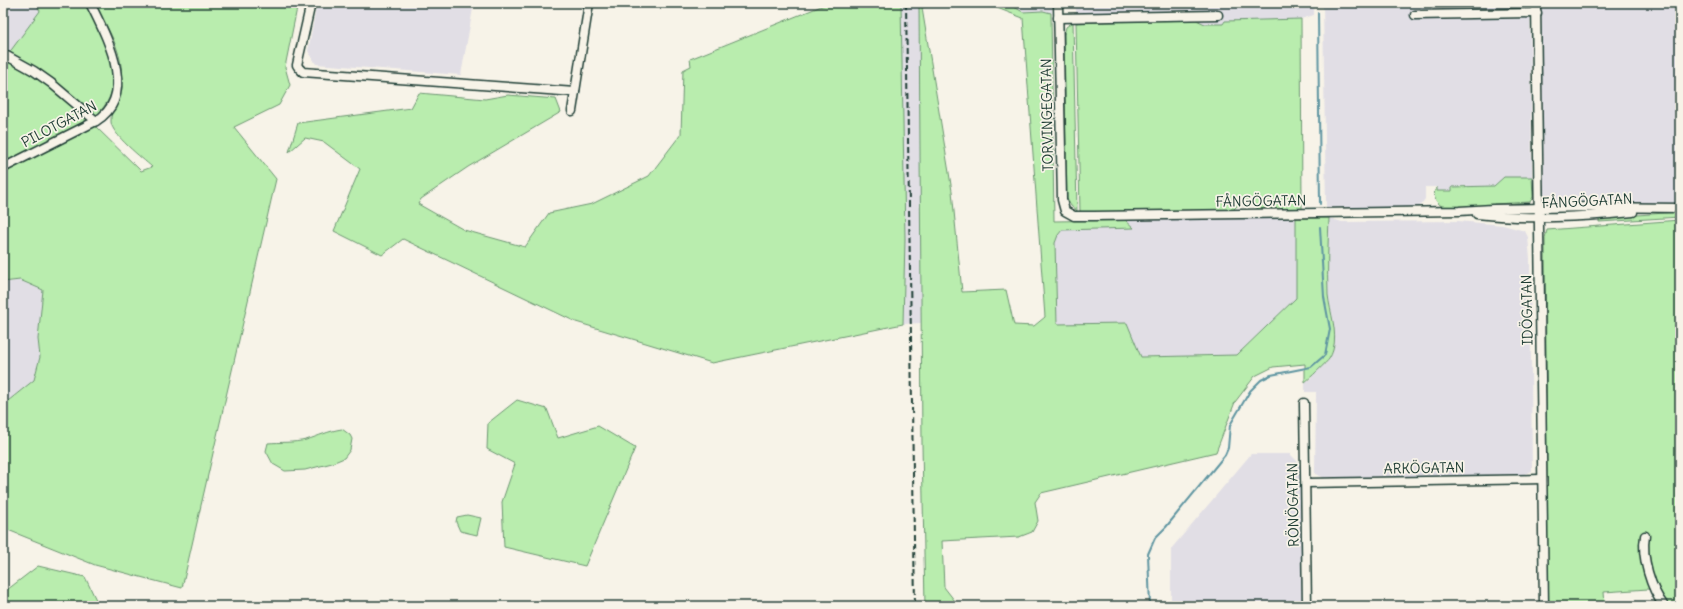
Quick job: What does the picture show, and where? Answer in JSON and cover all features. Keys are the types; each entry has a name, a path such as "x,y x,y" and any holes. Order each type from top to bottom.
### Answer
{"street":[{"name":"PILOTGATAN","path":"3,168 106,116 116,91 117,74 115,59 90,3"},
{"path":"311,3 297,65 303,72 575,92"},
{"path":"572,111 589,3"},
{"name":"TORVINGEGATAN","path":"1058,3 1062,200 1064,211"},
{"name":"IDÖGATAN","path":"1536,3 1544,606"},
{"path":"1415,15 1536,13"},
{"path":"1058,18 1218,15"},
{"path":"7,56 34,71 96,121"},
{"name":"FÅNGÖGATAN","path":"1064,211 1071,215 1079,216 1459,211 1539,208 1680,208"},
{"name":"FÅNGÖGATAN","path":"1459,211 1494,216 1539,217 1584,216 1668,208"},
{"name":"RÖNÖGATAN","path":"1304,403 1307,606"},
{"name":"ARKÖGATAN","path":"1306,483 1542,479"},
{"path":"1645,536 1645,560 1656,592 1664,606"}],"shaded area":[{"path":"3,3 36,3 41,11 5,59 3,58"},
{"path":"317,3 474,3 461,75 316,64 308,51"},
{"path":"901,3 919,3 921,323 903,324 905,239"},
{"path":"1007,3 1052,3 1052,13 1043,11 1023,12"},
{"path":"1076,3 1314,3 1314,15 1301,19 1225,21 1223,24 1204,24 1194,19 1076,23"},
{"path":"1323,3 1530,3 1532,177 1505,177 1494,186 1453,187 1452,191 1437,191 1437,187 1425,187 1425,199 1419,207 1326,209"},
{"path":"1541,3 1680,3 1680,203 1554,205 1545,199"},
{"path":"1296,218 1296,298 1237,355 1141,357 1127,324 1056,324 1055,243 1062,230 1133,228 1125,220"},
{"path":"1329,218 1342,222 1458,221 1503,225 1525,231 1528,237 1530,259 1532,471 1524,474 1503,475 1325,478 1315,474 1316,392 1305,392 1305,382 1309,380 1329,359 1334,338 1334,326 1328,297 1327,259"},
{"path":"20,280 43,290 38,339 40,357 34,380 3,405 3,283"},
{"path":"1251,454 1290,454 1301,465 1302,606 1171,606 1171,549"}],"green space":[{"path":"36,3 86,3 107,48 113,72 113,84 110,96 96,117 9,53 40,11"},
{"path":"94,3 298,3 285,67 290,85 279,105 234,127 276,179 182,588 95,565 3,528 3,405 34,380 40,357 38,339 43,290 20,280 3,282 3,171 94,125 141,171 152,167 122,140 116,133 111,122 121,81 120,60 114,40"},
{"path":"829,3 901,3 905,239 903,324 712,363 576,322 403,239 382,255 334,231 360,169 324,142 305,138 289,152 298,123 411,108 419,93 485,99 508,95 556,99 561,112 468,167 421,199 418,204 464,230 525,247 549,213 592,204 649,176 681,134 683,70 691,66 690,59"},
{"path":"919,3 933,3 922,8 952,191 962,292 1006,290 1014,325 1034,326 1045,317 1023,18 984,3 1007,3 1023,12 1043,11 1051,13 1054,221 1125,220 1134,228 1062,230 1055,243 1057,324 1127,323 1141,357 1237,355 1296,298 1296,218 1329,218 1328,295 1335,336 1333,351 1330,358 1305,382 1305,364 1273,367 1255,376 1235,402 1216,452 1041,493 1035,502 1038,521 1032,532 1019,537 942,541 944,587 958,605 925,606 922,444"},
{"path":"1194,19 1205,24 1223,24 1225,21 1301,19 1302,209 1258,209 1255,205 1238,205 1233,210 1080,212 1076,23"},
{"path":"1073,22 1077,211 1071,206 1067,199 1064,35 1066,27"},
{"path":"5,59 39,79 89,121 3,165 3,73"},
{"path":"1504,177 1532,177 1533,197 1530,202 1494,204 1493,206 1444,207 1439,204 1434,196 1437,187 1437,191 1452,191 1452,187 1494,186"},
{"path":"1680,212 1680,217 1599,222 1599,220 1608,217"},
{"path":"1680,220 1680,606 1667,606 1660,596 1648,589 1604,592 1605,606 1548,606 1545,238 1547,230"},
{"path":"517,400 547,409 558,438 598,426 635,448 585,566 504,547 502,502 515,464 487,449 488,423"},
{"path":"342,429 350,435 352,439 350,450 344,458 332,463 305,470 285,471 273,464 266,451 268,443 301,441"},
{"path":"467,515 481,518 477,535 460,531 456,522 457,517"},
{"path":"38,566 85,577 99,606 3,606 3,593"}],"waterway":[{"path":"1318,13 1320,204"},
{"path":"1150,606 1148,554 1155,538 1166,527 1225,455 1228,448 1230,425 1250,391 1261,380 1271,375 1311,367 1325,355 1330,329 1324,297 1320,227"}],"railway":[{"path":"906,3 915,606"}]}
